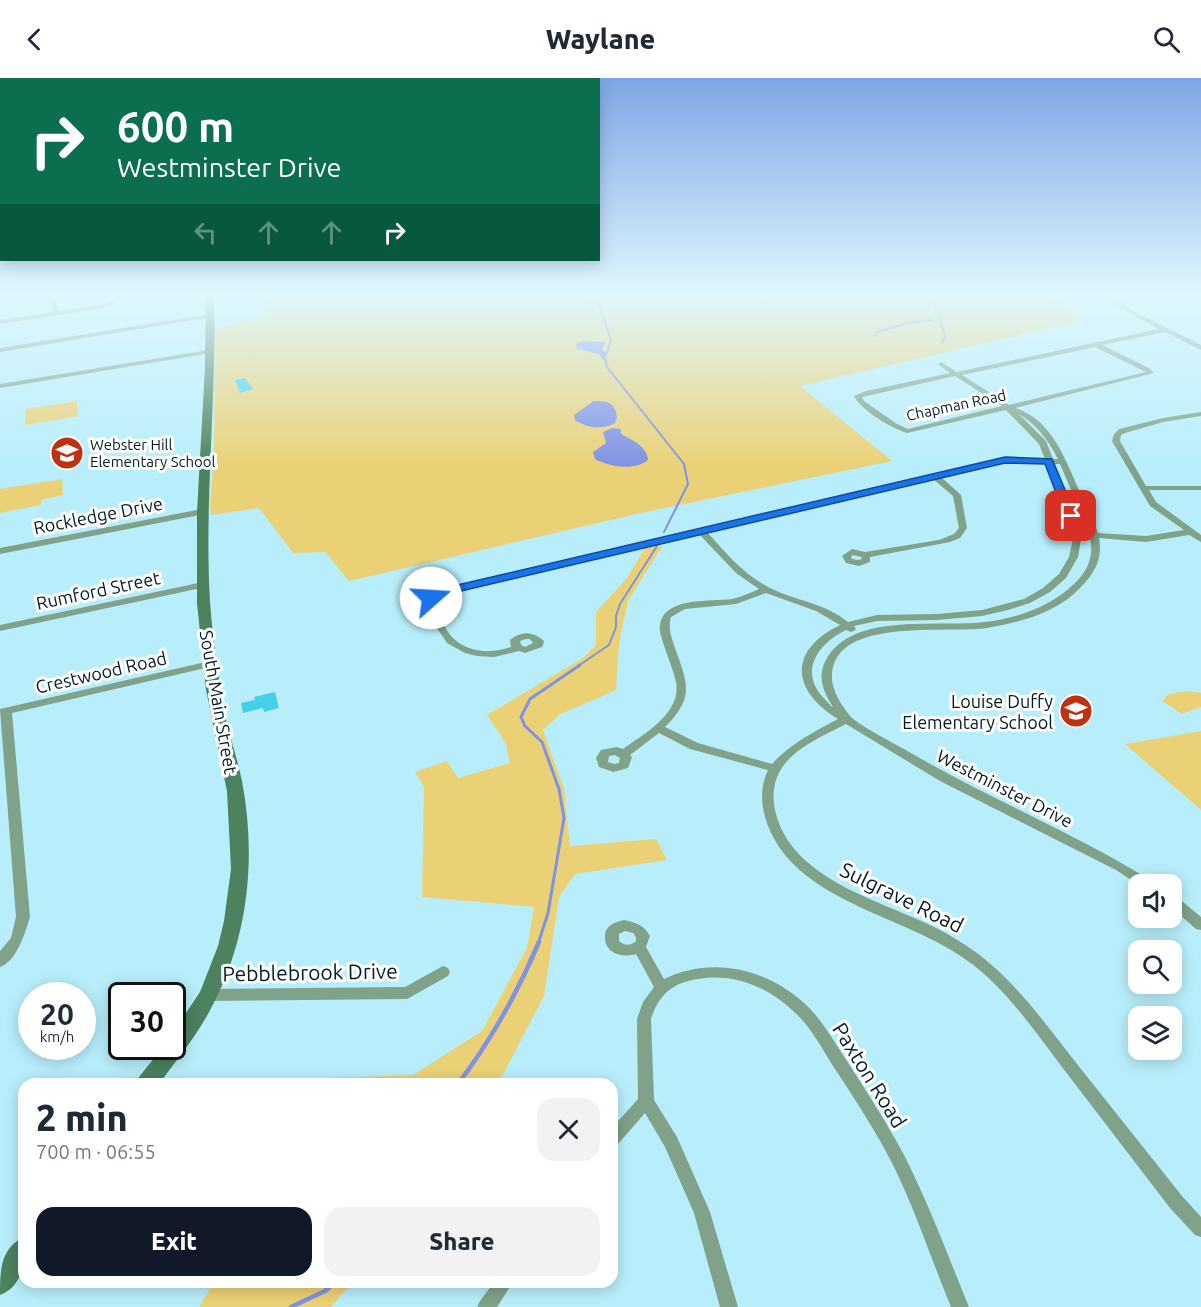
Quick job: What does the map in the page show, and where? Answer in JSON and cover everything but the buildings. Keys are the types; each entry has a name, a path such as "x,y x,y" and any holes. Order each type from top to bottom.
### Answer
{"main road":[{"name":"South Main Street","path":"151,1078 188,1029 208,994 228,944 236,912 240,837 234,782 220,725 210,664 203,585 202,512 209,352"},
{"path":"0,1283 18,1258"}],"street":[{"path":"955,374 1066,351"},
{"name":"Chapman Road","path":"955,374 858,396 861,402 894,426 907,431 1151,373 1110,351"},
{"path":"0,386 209,352"},
{"path":"941,364 1008,408 1043,443 1078,534 1146,539 1189,532"},
{"path":"701,531 740,573 766,590 817,607 846,625 857,635 901,628 969,627 1017,618 1041,610 1071,593 1086,576 1096,553 1094,536 1063,462 1047,434 1019,410 1008,408"},
{"path":"1201,414 1163,420 1118,434 1116,441 1153,504 1201,539"},
{"path":"518,648 509,652 486,654 456,646 429,609 431,598 436,593 1005,460 1063,462"},
{"path":"865,555 940,542 961,532 963,528 957,495 935,476"},
{"path":"1143,488 1201,488"},
{"name":"Rockledge Drive","path":"0,551 202,512"},
{"name":"Westminster Drive","path":"1078,534 1078,545 1070,568 1048,590 1005,608 976,614 879,617 846,625 821,641 811,654 805,673 809,687 819,702 944,778 1131,874"},
{"name":"Rumford Street","path":"0,628 203,585"},
{"path":"624,754 658,728 677,708 682,694 664,630 667,616 683,606 736,601 766,590"},
{"name":"Westminster Drive","path":"847,719 831,696 826,673 833,655 857,635"},
{"name":"Crestwood Road","path":"3,711 210,664"},
{"path":"0,961 17,940 23,917 3,711"},
{"path":"658,728 694,746 774,768 800,743 847,719"},
{"name":"Sulgrave Road","path":"774,768 767,792 770,812 778,832 793,854 823,881 838,891 923,926 977,959 1021,1003 1176,1202 1201,1229"},
{"path":"1182,909 1201,925"},
{"path":"639,947 661,987 648,1006 644,1019 646,1101 671,1142 702,1212 729,1307"},
{"name":"Paxton Road","path":"661,987 678,976 706,971 742,973 773,987 800,1008 862,1097 905,1174 960,1307"},
{"name":"Pebblebrook Drive","path":"208,994 407,993 443,972"},
{"path":"618,1132 646,1101"},
{"path":"486,1307 500,1288"}],"shaded area":[{"path":"215,351 949,351 800,386 892,461 641,513 349,581 325,552 293,553 259,508 211,515"},
{"path":"77,401 78,416 25,425 26,409"},
{"path":"62,479 63,495 41,500 41,505 0,513 0,489"},
{"path":"663,545 628,601 619,643 616,690 559,715 543,730 564,789 570,846 656,839 667,860 575,874 559,897 544,996 501,1078 333,1078 413,1075 482,1031 527,948 534,907 422,897 424,787 415,772 447,761 458,778 510,763 505,742 487,715 583,658 596,645 596,612 627,578 645,548"},
{"path":"1187,691 1201,693 1201,707 1182,714 1162,701 1169,694"},
{"path":"1201,731 1201,810 1125,744"},
{"path":"210,1288 348,1288 331,1307 199,1307"}],"water":[{"path":"587,351 604,351 606,353 604,361 599,354"},
{"path":"594,401 612,405 617,417 615,423 605,427 595,427 575,420 574,415"},
{"path":"612,428 621,429 621,434 642,447 648,460 636,466 622,467 595,459 593,452 606,443 603,432"}],"waterway":[{"path":"607,351 605,357 607,367 684,464 688,484 664,532"},
{"path":"578,666 609,645 616,627 616,616 620,604 657,546"},
{"path":"538,944 548,913 564,818 559,789 542,742 525,726 521,717 530,699 580,665"},
{"path":"462,1078 503,1016 539,942"},
{"path":"291,1307 328,1288"}],"place":[{"name":"Webster Hill Elementary School","path":"67,453"},
{"name":"Louise Duffy Elementary School","path":"1076,711"}],"route":[{"path":"431,598 436,593 1005,460 1049,461 1071,516"}]}
